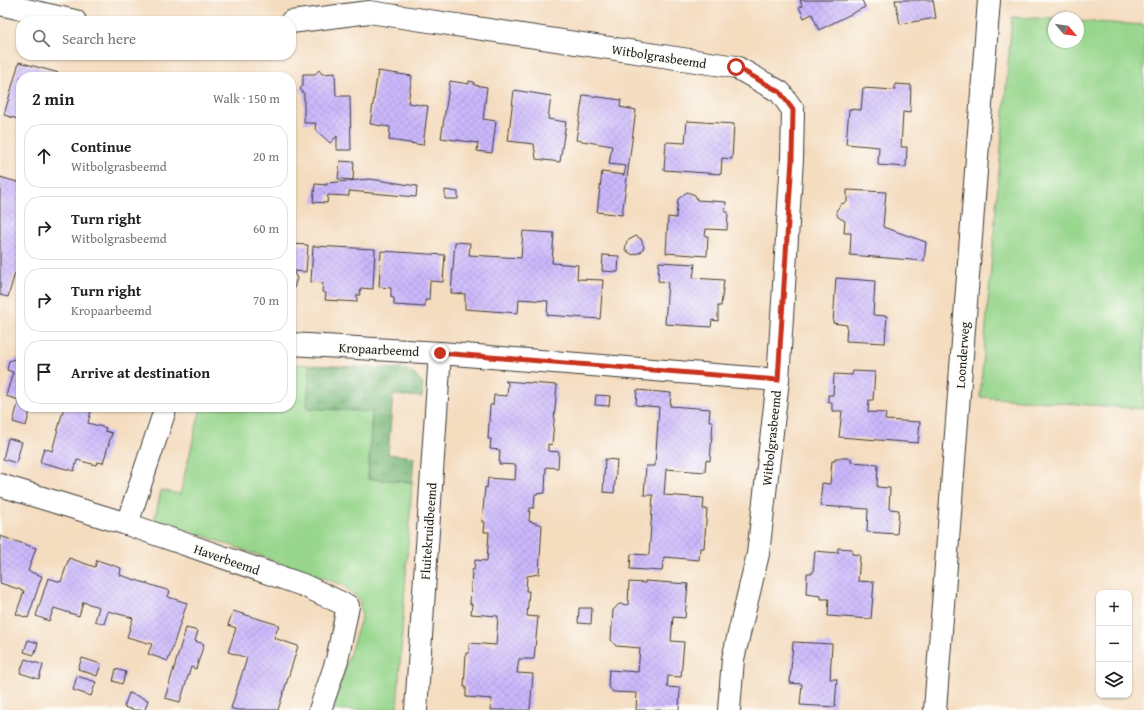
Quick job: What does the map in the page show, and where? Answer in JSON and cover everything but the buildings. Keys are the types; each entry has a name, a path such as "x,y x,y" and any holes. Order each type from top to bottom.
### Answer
{"street":[{"name":"Loonderweg","path":"936,710 989,0"},
{"path":"0,4 53,16"},
{"name":"Witbolgrasbeemd","path":"296,21 369,12 736,67 780,92 793,110 792,159 778,380 758,554 733,659 729,710"},
{"name":"Kropaarbeemd","path":"296,344 440,353 778,380"},
{"name":"Fluitekruidbeemd","path":"416,710 440,353"},
{"path":"127,524 164,412"},
{"name":"Haverbeemd","path":"0,484 127,524 303,585 348,606 337,660 320,710"}],"green space":[{"path":"1012,17 1048,19 1048,48 1084,48 1084,21 1144,25 1144,409 980,397"},
{"path":"296,364 310,365 307,408 372,411 368,479 412,482 397,710 332,710 362,615 359,599 343,585 187,530 171,532 153,528 161,490 180,494 200,412 296,412"},
{"path":"310,365 405,369 414,374 423,384 422,397 393,395 388,454 414,457 412,482 368,479 372,412 307,408"}],"route":[{"path":"440,353 778,380 792,159 793,110 780,92 736,67"}]}
